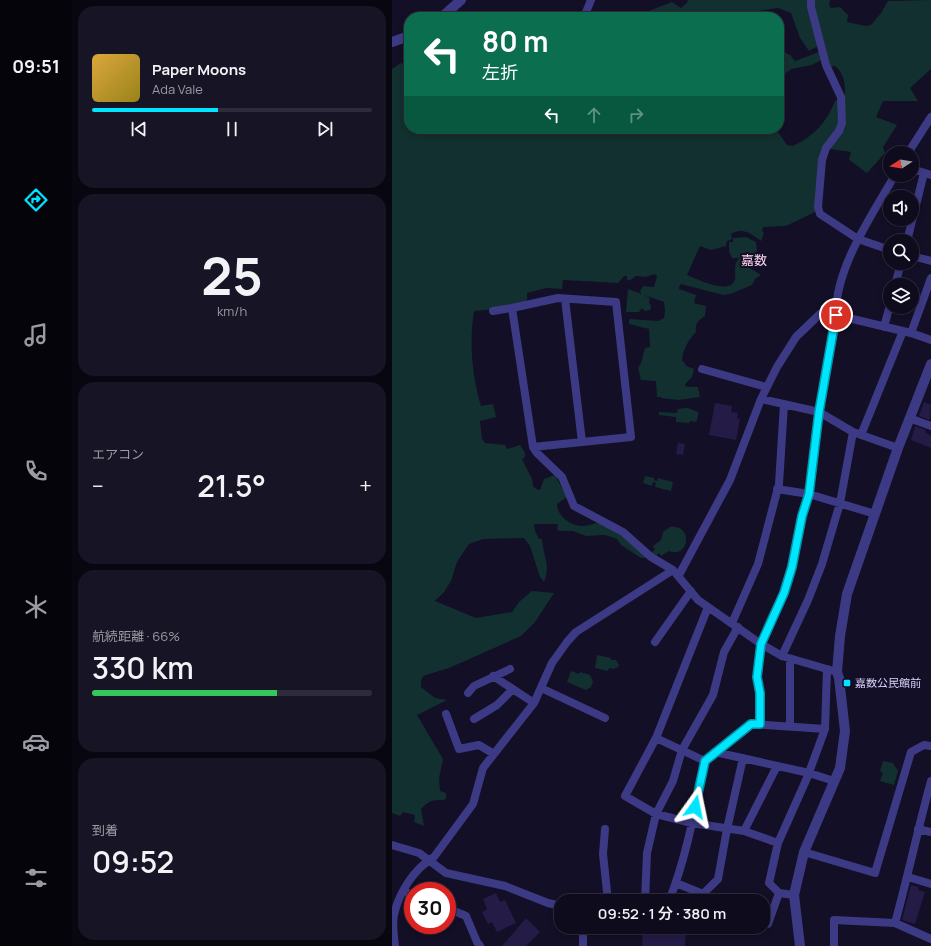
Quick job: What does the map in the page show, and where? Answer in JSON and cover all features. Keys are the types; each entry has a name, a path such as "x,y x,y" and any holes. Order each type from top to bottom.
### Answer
{"street":[{"path":"448,12 461,0"},
{"path":"586,12 591,0"},
{"path":"811,0 811,7 826,65 841,97 842,123 839,131 826,148 822,160 818,207 820,214 858,239 883,248"},
{"path":"392,42 404,38"},
{"path":"912,146 931,117"},
{"path":"909,234 928,174"},
{"path":"760,724 760,693 757,677 761,644 784,593 792,567 802,516 809,494 819,412 836,315 838,294 845,270 858,239 891,182"},
{"path":"919,257 930,259"},
{"path":"911,333 931,278"},
{"path":"493,311 558,298 616,302 631,437 533,447"},
{"path":"565,299 582,442"},
{"path":"409,882 413,874 434,857 473,804 483,768 534,703 552,663 567,642 576,632 676,573 730,480 766,387 796,337 821,313 836,304"},
{"path":"512,308 533,447 537,453 562,477 574,506 624,532 651,557 676,573 698,600 761,644 790,659 837,672"},
{"path":"884,327 888,314"},
{"path":"836,315 911,333 931,340"},
{"path":"861,435 903,331"},
{"path":"800,946 794,895 804,852 840,768 845,731 837,672 840,636 847,594 908,418 930,367"},
{"path":"702,369 766,387"},
{"path":"761,399 819,412 852,432 898,448"},
{"path":"644,894 647,853 656,814 673,781 682,750 713,695 724,652 758,564 777,489 784,404"},
{"path":"908,418 931,426"},
{"path":"782,656 808,600 822,564 840,503 852,432"},
{"path":"777,489 809,494 875,514"},
{"path":"655,642 691,591"},
{"path":"708,607 656,738 625,796 656,814 692,823 744,832 778,843"},
{"path":"790,659 790,726"},
{"path":"468,693 474,686 510,669"},
{"path":"794,895 779,893 769,884 778,843 809,773 825,729 827,669"},
{"path":"493,676 534,703"},
{"path":"541,688 605,718"},
{"path":"474,719 497,705 513,689"},
{"path":"446,714 459,749 479,745 494,754"},
{"path":"672,894 692,823 705,761 751,724 825,729"},
{"path":"656,738 705,761"},
{"path":"804,852 875,873 911,752 924,745 931,746"},
{"path":"715,752 809,773 834,781"},
{"path":"705,894 718,879 727,829 743,758"},
{"path":"744,832 777,766"},
{"path":"895,923 908,877 918,829 931,781"},
{"path":"604,829 603,854 607,894"},
{"path":"918,829 931,832"},
{"path":"392,845 419,853 446,873 505,886 548,904 554,905"},
{"path":"908,877 931,884"},
{"path":"676,883 694,894"},
{"path":"395,946 393,916 404,891"},
{"path":"770,918 779,893"},
{"path":"456,912 466,916 476,942 480,946"},
{"path":"834,946 834,920 895,923 931,939"},
{"path":"583,934 583,946"}],"green space":[{"path":"688,0 808,0 818,46 809,51 800,38 791,13 778,8 757,12 646,12 672,2 681,8 687,3"},
{"path":"814,0 830,0 829,5 831,8 840,7 848,15 847,22 866,26 871,25 881,13 888,1 931,0 931,69 910,88 918,101 883,101 876,117 897,125 883,146 883,155 867,173 849,159 851,152 830,149 821,151 815,195 815,212 786,226 763,227 762,231 764,233 761,241 747,232 739,231 731,234 732,239 727,241 726,246 711,250 700,246 687,275 713,285 727,286 732,284 735,279 735,266 739,258 743,260 745,265 761,275 755,279 752,285 730,294 723,295 681,284 679,287 679,289 696,295 694,303 706,306 705,316 698,322 696,332 686,345 682,361 686,366 694,369 692,377 685,384 685,386 698,387 700,397 679,400 657,397 656,381 641,380 638,368 645,348 650,347 649,329 629,324 629,320 658,321 664,318 664,302 644,295 650,298 650,310 645,311 642,308 639,312 626,312 628,289 641,294 640,291 643,286 654,287 657,276 654,274 646,277 636,276 629,281 627,276 624,276 618,283 563,280 562,289 546,288 527,293 527,301 486,310 474,311 472,323 472,359 475,383 481,406 493,404 496,417 480,421 482,439 485,443 505,445 507,449 520,445 525,453 525,457 522,459 532,479 533,486 536,489 540,490 544,479 555,475 567,497 557,504 559,512 566,520 578,526 598,523 603,525 620,535 647,558 641,558 621,545 617,539 612,537 604,535 586,536 573,531 559,531 557,529 558,524 534,524 535,531 539,539 542,539 547,565 544,582 540,577 530,546 524,538 483,539 469,544 457,562 451,581 444,592 435,601 476,618 512,612 519,602 532,591 554,593 535,622 521,636 449,668 423,676 421,687 435,698 447,700 417,715 443,759 439,778 440,791 446,793 446,798 444,800 431,801 421,809 424,826 414,822 415,815 403,812 400,816 392,813 392,69 401,63 404,65 404,134 779,134 787,145 793,146 807,138 819,128 832,109 835,101 844,99 845,85 843,77 835,66 830,67 815,10"},
{"path":"784,52 790,55 795,61 819,52 821,60 812,65 791,69 784,77"},
{"path":"746,237 756,242 757,251 752,255 732,258 729,251 729,242 733,242 733,238"},
{"path":"688,408 698,412 696,422 676,422 676,417 659,415 659,412 677,413 678,409"},
{"path":"645,476 654,478 654,480 657,481 658,478 673,482 671,491 655,487 656,483 653,482 652,486 643,483"},
{"path":"670,527 678,527 686,535 684,546 681,550 676,552 669,551 661,556 659,553 655,557 650,553 655,550 653,546 661,540 663,532"},
{"path":"597,655 611,658 611,660 616,660 619,665 618,667 613,669 609,668 608,671 595,668"},
{"path":"571,671 579,674 580,672 590,675 593,682 591,687 586,690 567,682"},
{"path":"883,761 893,763 898,771 894,785 880,781 883,773 880,771"}],"building":[{"path":"924,402 931,405 930,420 919,416"},
{"path":"715,403 732,406 731,412 738,413 737,418 740,419 736,440 709,435"},
{"path":"915,426 926,430 925,432 931,436 931,448 911,440"},
{"path":"678,443 685,444 683,455 676,454"},
{"path":"911,885 919,887 918,890 925,892 915,924 902,920"},
{"path":"496,893 500,902 505,900 516,923 497,932 492,922 488,924 482,912 487,909 483,899"},
{"path":"526,918 540,932 526,946 502,946"},
{"path":"643,934 686,934 685,946 642,946"}],"place":[{"name":"嘉数公民館前","path":"847,683"}],"district":[{"name":"嘉数","path":"754,260"}],"route":[{"path":"695,807 705,761 751,724 760,724 760,693 757,677 761,644 784,593 792,567 802,516 809,494 819,412 836,315"}]}
